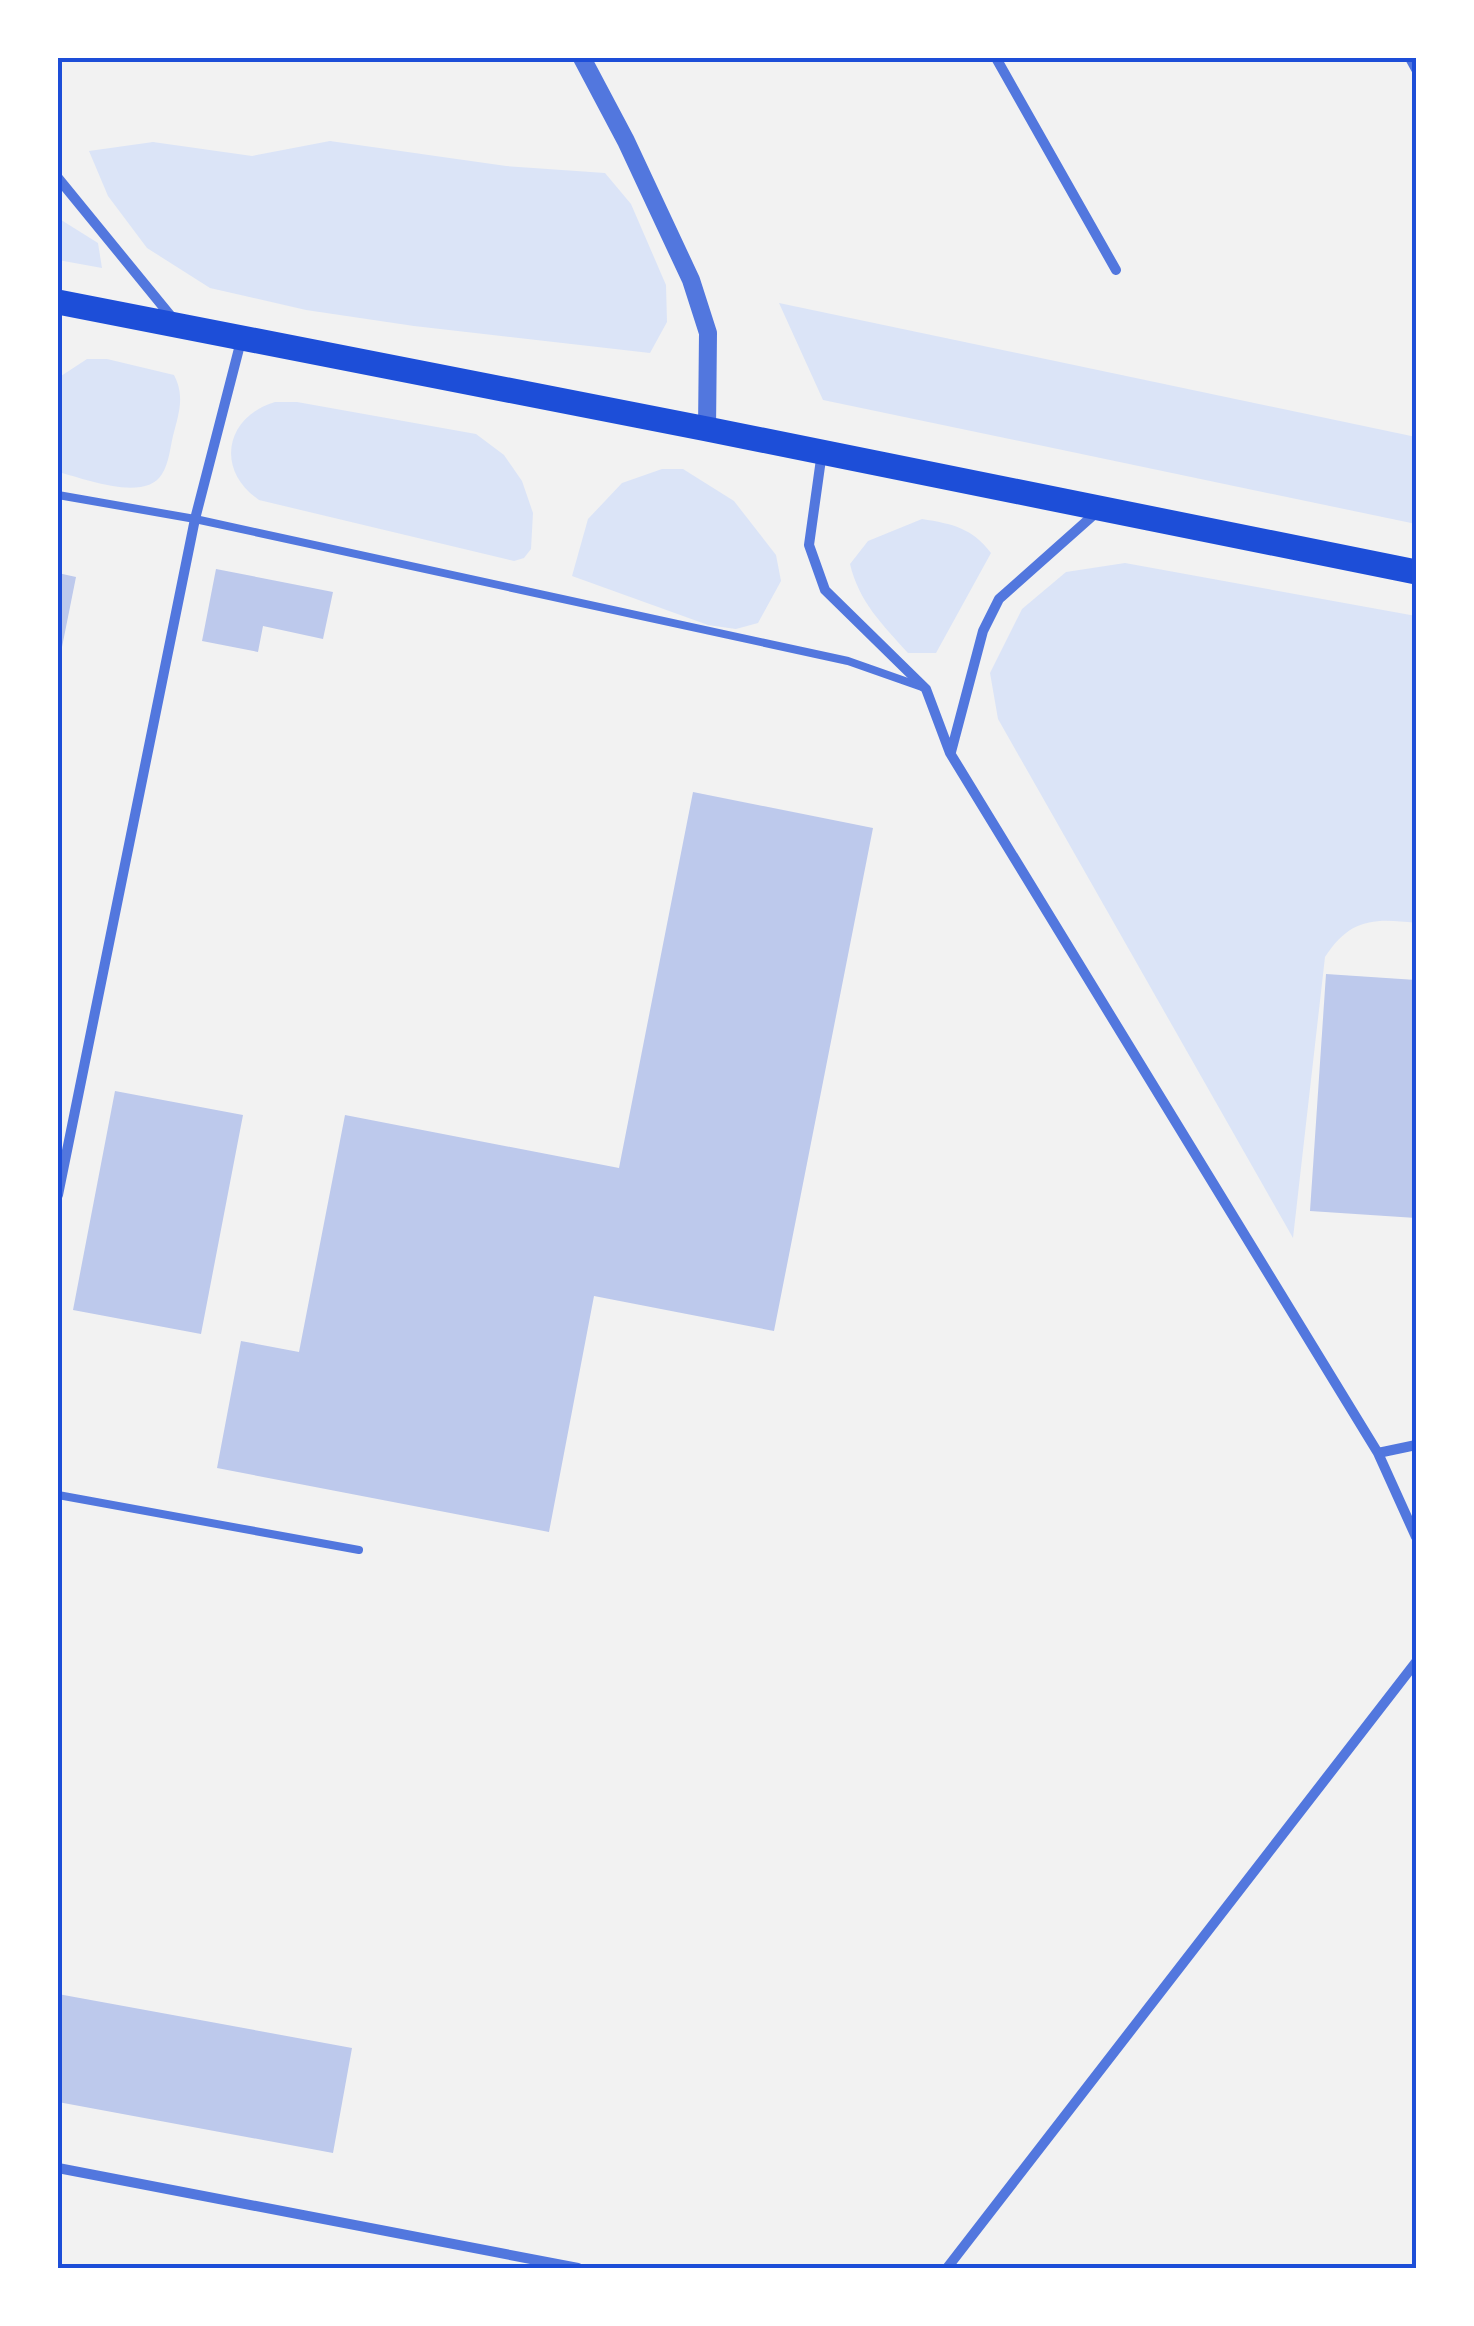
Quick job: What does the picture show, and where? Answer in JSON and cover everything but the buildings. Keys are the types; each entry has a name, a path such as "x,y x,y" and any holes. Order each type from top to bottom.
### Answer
{"main road":[{"path":"58,302 1416,572"}],"street":[{"path":"582,58 691,280 708,333 707,428"},
{"path":"996,58 1116,270"},
{"path":"1410,58 1416,69"},
{"path":"58,178 178,325"},
{"path":"58,1195 194,519 242,336"},
{"path":"822,452 809,545 824,590 926,689 950,753 1378,1454 1416,1537"},
{"path":"950,753 983,631 999,599 1101,509"},
{"path":"1378,1454 1416,1445"},
{"path":"947,2268 1416,1662"},
{"path":"58,2168 578,2268"}],"lane":[{"path":"58,494 194,519 848,660 926,689"},
{"path":"58,1495 359,1550"}],"shaded area":[{"path":"330,141 506,166 605,173 631,204 666,285 667,322 650,353 414,326 306,310 210,288 147,248 108,196 89,151 153,142 252,156"},
{"path":"58,218 98,243 102,268 58,260"},
{"path":"779,303 1416,437 1416,524 823,400"},
{"path":"87,359 107,359 174,375 179,412 166,465 154,482 128,488 58,472 58,378"},
{"path":"275,402 297,402 476,434 504,455 522,481 533,513 531,549 524,558 514,561 259,500 236,474 232,445 245,419"},
{"path":"662,469 683,469 734,501 776,555 781,581 758,623 736,629 708,625 572,576 588,519 622,483"},
{"path":"922,519 961,528 991,553 936,653 908,653 865,601 850,564 868,541"},
{"path":"1125,563 1416,616 1416,923 1364,924 1344,935 1325,957 1293,1238 998,719 990,673 1022,609 1066,572"}]}
